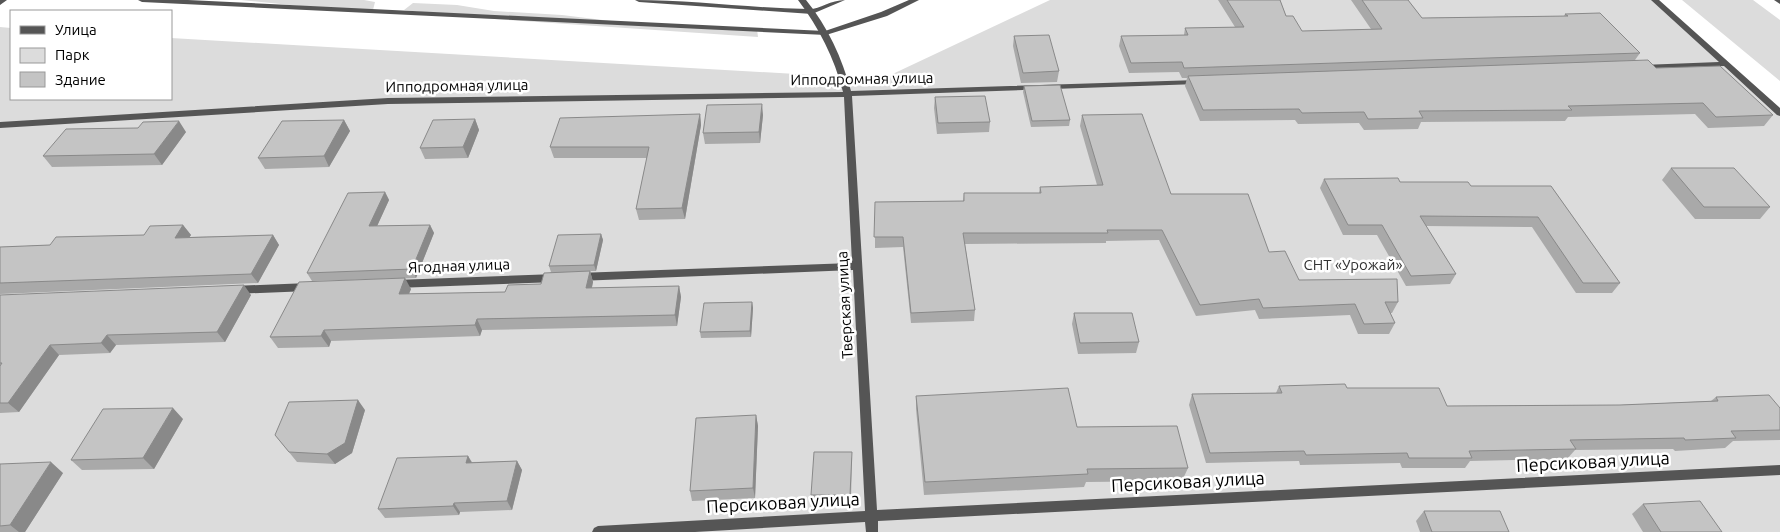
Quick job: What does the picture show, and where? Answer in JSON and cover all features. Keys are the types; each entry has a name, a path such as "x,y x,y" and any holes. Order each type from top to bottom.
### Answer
{"street":[{"path":"0,3 3,0"},
{"path":"142,0 826,33 884,14 915,0"},
{"path":"639,0 812,12 841,0"},
{"name":"Тверская улица","path":"802,0 826,33 848,94 872,532"},
{"path":"1656,0 1780,113"},
{"path":"1636,67 1726,64"},
{"name":"Ипподромная улица","path":"0,125 388,101 848,94 1207,82"},
{"name":"Ягодная улица","path":"389,284 858,266"},
{"path":"220,290 319,287"},
{"name":"Персиковая улица","path":"598,532 871,516 1780,470"}],"green space":[{"path":"241,0 364,0 375,2 373,10 339,10"},
{"name":"СНТ «Урожай»","path":"1050,0 1657,0 1780,108 1780,532 0,532 0,27 10,28 10,100 172,100 172,38 882,79"},
{"path":"1682,0 1753,0 1780,20 1780,81"},
{"path":"413,3 457,5 494,11 562,15 611,21 757,29 758,37 466,17 404,10"}],"building":[{"path":"1227,0 1280,0 1286,16 1293,16 1302,31 1382,29 1362,0 1408,0 1422,18 1568,16 1565,14 1600,13 1640,53 1184,68 1182,62 1131,63 1121,36 1188,35 1185,28 1244,27"},
{"path":"1049,35 1059,71 1023,73 1014,36"},
{"path":"1648,60 1656,68 1720,66 1773,115 1716,117 1703,103 1568,106 1572,110 1419,111 1423,118 1368,119 1364,112 1302,113 1299,109 1203,110 1188,76"},
{"path":"1060,85 1070,120 1032,121 1024,86"},
{"path":"985,96 990,122 938,123 935,97"},
{"path":"762,104 759,132 703,133 707,105"},
{"path":"700,114 682,208 636,209 649,147 550,147 560,118"},
{"path":"1142,114 1171,194 1248,194 1269,252 1285,251 1299,280 1397,279 1398,302 1385,302 1395,323 1364,324 1355,304 1263,308 1259,299 1200,305 1162,230 1107,230 1108,233 963,233 975,310 911,313 903,237 874,237 875,202 964,201 964,193 1041,193 1040,187 1103,185 1082,115"},
{"path":"475,119 463,147 420,148 433,120"},
{"path":"344,120 324,156 258,158 282,121"},
{"path":"179,121 154,154 43,156 66,129 138,128 143,122"},
{"path":"1671,168 1734,168 1770,207 1704,207"},
{"path":"1398,178 1400,182 1468,182 1471,186 1551,186 1620,283 1583,283 1538,217 1420,216 1456,274 1411,276 1382,225 1348,225 1324,179"},
{"path":"385,192 369,226 430,225 412,269 307,273 348,193"},
{"path":"183,225 175,238 273,235 251,274 0,283 0,247 50,245 56,237 144,235 150,226"},
{"path":"601,234 594,265 549,266 558,235"},
{"path":"590,271 586,288 679,286 675,315 477,319 475,325 324,330 321,336 270,337 299,282 405,278 399,294 505,292 508,285 541,284 544,273"},
{"path":"244,285 217,332 107,335 101,343 50,345 8,403 0,403 0,366 2,363 0,363 0,295"},
{"path":"752,302 750,331 700,332 704,303"},
{"path":"1074,313 1132,313 1139,342 1080,343"},
{"path":"1345,384 1347,388 1439,388 1447,406 1620,405 1718,401 1716,397 1769,395 1780,408 1780,430 1731,431 1736,438 1570,440 1576,449 1469,451 1472,458 1409,458 1407,453 1306,455 1304,451 1210,453 1192,394 1282,393 1279,386"},
{"path":"1068,388 1077,427 1177,426 1188,468 1087,469 1088,474 925,482 916,396"},
{"path":"358,400 345,443 327,454 289,452 275,435 289,402"},
{"path":"173,408 143,458 71,460 103,409"},
{"path":"756,415 753,488 690,491 696,418"},
{"path":"814,452 852,452 850,495 811,495"},
{"path":"468,456 466,463 517,461 507,501 454,503 453,506 378,509 397,458"},
{"path":"51,462 10,525 0,526 0,464"},
{"path":"1700,501 1722,532 1661,532 1643,504"},
{"path":"1424,511 1500,511 1509,532 1432,532"}]}
